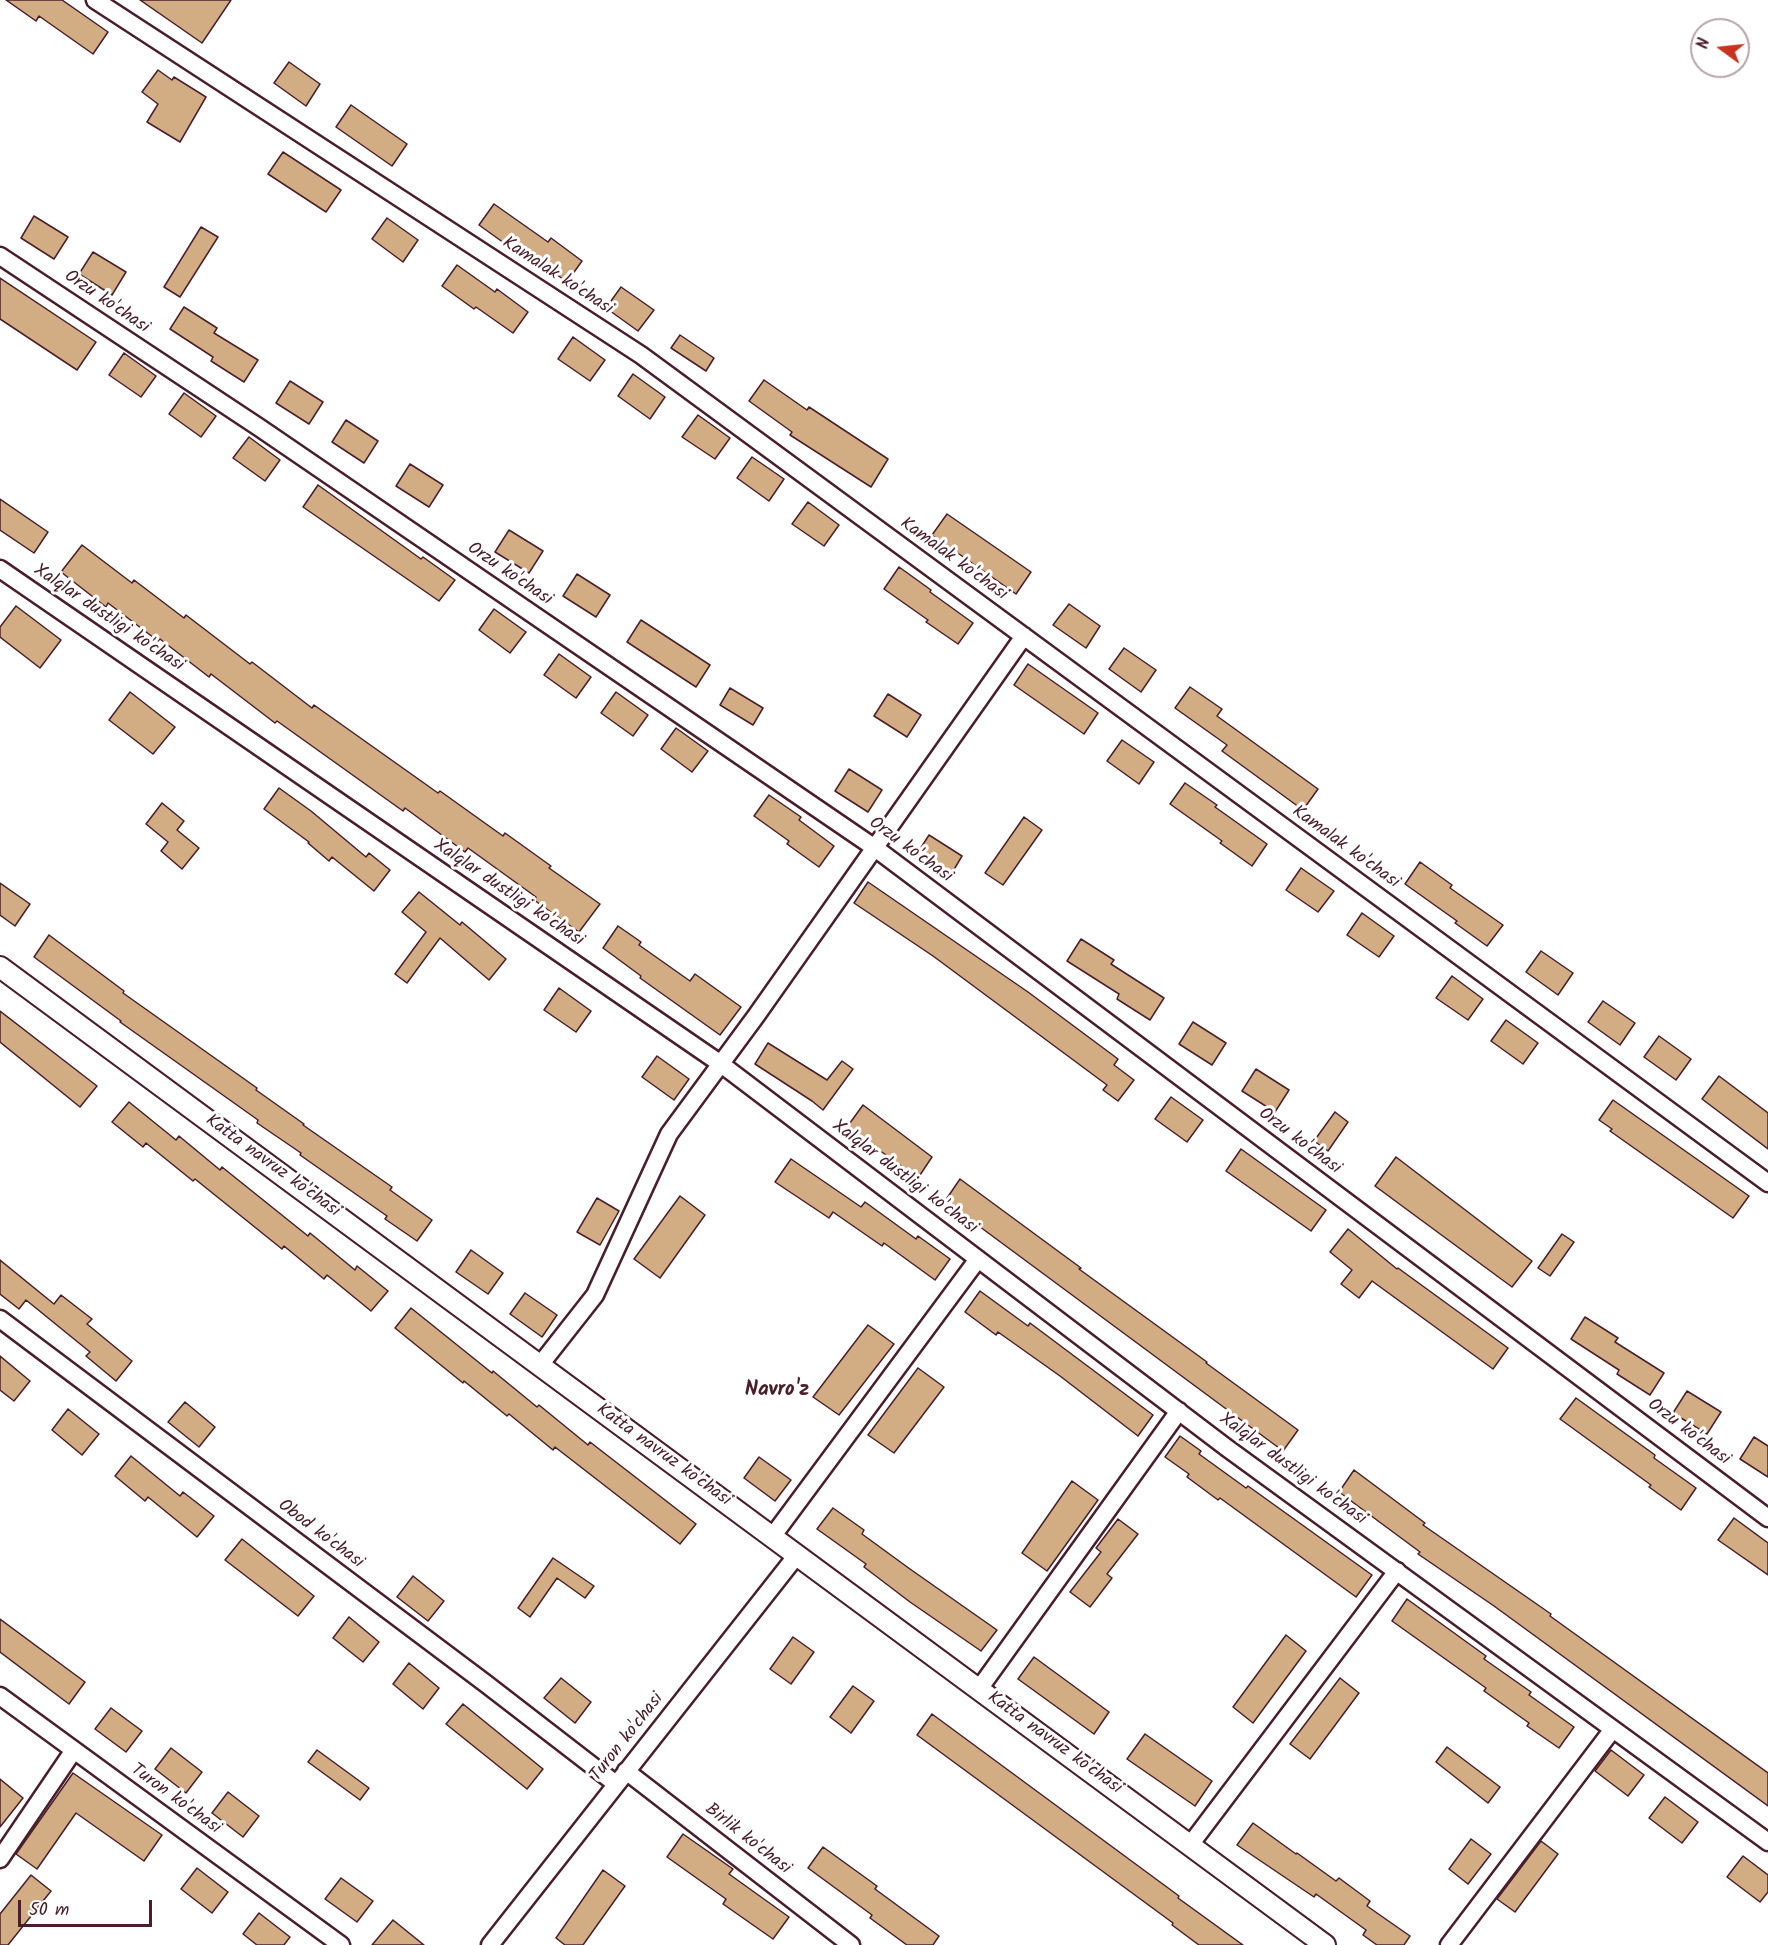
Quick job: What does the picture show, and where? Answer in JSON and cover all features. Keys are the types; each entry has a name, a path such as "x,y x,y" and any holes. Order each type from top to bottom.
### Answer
{"street":[{"name":"Kamalak ko'chasi","path":"95,0 641,356 1768,1183"},
{"name":"Orzu ko'chasi","path":"0,256 260,428 875,848 1768,1518"},
{"name":"Xalqlar dustligi ko'chasi","path":"0,569 721,1064 1179,1411 1768,1842"},
{"path":"540,1365 595,1295 669,1134 1024,636"},
{"name":"Katta navruz ko'chasi","path":"0,967 1325,1945"},
{"path":"772,1537 978,1259"},
{"name":"Obod ko'chasi","path":"2,1325 466,1669 621,1777"},
{"path":"979,1689 1179,1411"},
{"name":"Turon ko'chasi","path":"490,1945 797,1555"},
{"path":"1190,1845 1397,1572"},
{"name":"Turon ko'chasi","path":"0,1696 341,1945"},
{"path":"1449,1945 1613,1729"},
{"path":"0,1859 74,1750"},
{"name":"Birlik ko'chasi","path":"621,1777 845,1943"}],"building":[{"path":"6,0 62,0 108,32 93,54 39,16 36,21"},
{"path":"140,0 231,0 202,43"},
{"path":"289,62 320,84 306,106 274,83"},
{"path":"158,70 172,80 174,77 206,97 180,142 147,122 158,104 142,92"},
{"path":"351,105 407,144 392,166 336,127"},
{"path":"283,152 341,190 326,212 268,174"},
{"path":"494,204 548,242 551,238 582,261 567,282 514,244 511,248 479,225"},
{"path":"34,216 68,237 54,259 21,238"},
{"path":"387,218 418,240 403,262 372,239"},
{"path":"201,227 218,237 180,297 164,287"},
{"path":"93,252 126,272 112,295 79,274"},
{"path":"457,265 495,292 497,289 528,312 513,333 442,286"},
{"path":"0,278 96,342 77,370 0,319"},
{"path":"621,287 654,310 638,331 606,308"},
{"path":"184,307 217,328 214,333 258,360 244,382 211,361 213,357 170,329"},
{"path":"680,335 714,358 706,371 671,348"},
{"path":"573,337 605,360 590,381 558,359"},
{"path":"124,353 156,376 141,397 109,375"},
{"path":"633,374 665,397 650,419 618,396"},
{"path":"764,380 807,410 809,407 888,459 871,487 790,435 792,432 749,401"},
{"path":"290,381 323,402 309,424 276,403"},
{"path":"184,393 216,416 201,437 169,414"},
{"path":"698,415 730,438 715,459 682,437"},
{"path":"346,420 378,441 364,463 332,442"},
{"path":"249,437 280,460 265,481 233,458"},
{"path":"752,457 784,479 769,501 737,478"},
{"path":"410,464 443,485 429,507 396,486"},
{"path":"318,485 421,559 423,557 455,580 439,601 303,507"},
{"path":"0,499 48,532 34,553 0,530"},
{"path":"808,502 839,525 824,546 792,524"},
{"path":"947,514 1031,572 1016,594 932,535"},
{"path":"509,530 543,551 529,573 495,552"},
{"path":"82,545 132,583 134,580 184,618 186,615 312,708 314,705 503,836 505,833 600,904 579,932 534,900 536,897 468,848 465,852 405,808 403,811 277,721 275,723 211,674 209,677 108,603 106,607 61,572"},
{"path":"899,567 973,623 958,644 884,589"},
{"path":"577,574 610,595 596,617 563,596"},
{"path":"1069,604 1100,626 1086,648 1053,625"},
{"path":"16,606 61,640 40,668 0,637 0,627"},
{"path":"494,609 526,632 510,653 479,630"},
{"path":"641,620 710,665 696,687 627,642"},
{"path":"1124,648 1156,670 1141,692 1109,669"},
{"path":"559,654 591,677 576,698 544,675"},
{"path":"1028,664 1098,713 1084,734 1014,685"},
{"path":"1190,687 1222,709 1217,716 1318,789 1303,810 1222,751 1227,745 1175,708"},
{"path":"730,688 763,708 753,725 720,705"},
{"path":"130,692 175,727 153,754 109,720"},
{"path":"616,692 648,715 633,736 601,713"},
{"path":"888,694 921,715 907,737 874,716"},
{"path":"676,728 708,751 692,772 661,749"},
{"path":"1122,740 1154,762 1139,784 1107,761"},
{"path":"849,769 882,790 868,812 835,791"},
{"path":"1185,783 1267,844 1252,866 1220,843 1222,841 1170,804"},
{"path":"279,788 311,811 366,857 369,853 390,870 374,891 332,857 329,861 309,842 264,809"},
{"path":"769,795 801,817 799,820 834,846 819,867 787,844 789,841 754,816"},
{"path":"162,803 184,821 177,830 199,848 182,869 161,851 168,842 146,824"},
{"path":"1024,817 1042,830 1003,885 985,873"},
{"path":"929,835 962,856 949,878 915,857"},
{"path":"1420,862 1452,885 1450,888 1503,925 1487,946 1455,923 1457,921 1405,884"},
{"path":"1301,868 1334,891 1318,912 1286,890"},
{"path":"868,882 1028,992 1118,1059 1114,1065 1134,1080 1118,1101 1103,1090 1107,1085 933,956 854,903"},
{"path":"0,883 30,904 15,926 0,915"},
{"path":"419,892 460,925 462,922 506,959 489,980 440,938 407,983 395,974 426,932 402,912"},
{"path":"1362,913 1394,936 1379,957 1347,935"},
{"path":"618,926 641,942 639,945 690,981 695,974 741,1007 720,1035 640,978 641,976 603,948"},
{"path":"49,935 124,991 123,993 392,1187 390,1190 432,1220 417,1241 385,1219 387,1216 257,1123 258,1120 120,1022 34,957"},
{"path":"1081,939 1114,960 1111,964 1164,998 1150,1020 1117,999 1119,994 1067,961"},
{"path":"1541,951 1573,973 1558,995 1526,972"},
{"path":"1452,976 1483,999 1468,1020 1436,998"},
{"path":"559,988 591,1011 576,1032 544,1010"},
{"path":"1603,1001 1635,1023 1620,1045 1588,1022"},
{"path":"0,1011 97,1086 80,1107 0,1042"},
{"path":"1506,1020 1538,1043 1523,1064 1491,1041"},
{"path":"1193,1022 1226,1043 1212,1065 1179,1044"},
{"path":"1659,1036 1691,1059 1676,1080 1644,1057"},
{"path":"768,1043 827,1080 842,1061 853,1069 823,1110 755,1064"},
{"path":"657,1056 689,1079 674,1100 642,1077"},
{"path":"1256,1069 1289,1090 1275,1112 1242,1091"},
{"path":"1719,1076 1768,1113 1768,1149 1702,1099"},
{"path":"1171,1097 1203,1120 1187,1142 1155,1119"},
{"path":"1613,1100 1749,1196 1733,1218 1610,1131 1612,1129 1599,1120"},
{"path":"129,1102 176,1140 179,1136 220,1170 222,1167 308,1236 310,1233 355,1270 357,1266 388,1291 371,1311 327,1275 324,1279 284,1246 282,1249 195,1179 193,1181 146,1143 143,1147 112,1122"},
{"path":"863,1105 932,1157 918,1178 847,1127"},
{"path":"1335,1112 1348,1122 1328,1151 1314,1141"},
{"path":"1241,1149 1326,1210 1311,1231 1226,1171"},
{"path":"1396,1157 1532,1261 1512,1287 1375,1186"},
{"path":"791,1159 861,1207 865,1202 916,1239 918,1236 950,1259 935,1280 884,1243 882,1246 833,1212 829,1218 775,1182"},
{"path":"960,1179 1298,1430 1283,1451 945,1201"},
{"path":"680,1196 705,1215 660,1278 634,1259"},
{"path":"597,1198 619,1211 600,1245 577,1232"},
{"path":"1348,1229 1397,1269 1508,1348 1493,1369 1372,1281 1359,1298 1341,1284 1352,1270 1330,1252"},
{"path":"1562,1234 1574,1242 1550,1276 1538,1268"},
{"path":"471,1250 503,1273 488,1294 456,1272"},
{"path":"0,1260 54,1304 61,1295 92,1319 87,1324 132,1361 116,1381 86,1356 90,1352 26,1300 19,1309 0,1294"},
{"path":"980,1291 1028,1326 1030,1323 1153,1415 1138,1436 1060,1376 998,1332 996,1335 965,1312"},
{"path":"525,1293 557,1315 542,1337 510,1314"},
{"path":"411,1308 492,1373 493,1371 537,1407 539,1405 588,1445 590,1442 696,1524 680,1544 555,1447 553,1450 509,1414 507,1416 464,1381 463,1383 395,1328"},
{"path":"1585,1317 1618,1338 1615,1342 1664,1373 1650,1395 1617,1374 1619,1370 1571,1339"},
{"path":"868,1325 894,1344 839,1415 813,1397"},
{"path":"0,1356 30,1381 14,1401 0,1390"},
{"path":"918,1368 944,1387 894,1453 868,1435"},
{"path":"1687,1391 1721,1412 1707,1434 1673,1413"},
{"path":"1576,1398 1655,1455 1654,1458 1696,1488 1681,1510 1649,1487 1651,1485 1560,1419"},
{"path":"185,1402 215,1427 199,1447 168,1422"},
{"path":"68,1409 99,1434 82,1455 52,1430"},
{"path":"1180,1436 1201,1451 1199,1454 1246,1488 1248,1486 1372,1575 1356,1597 1220,1498 1218,1500 1187,1477 1189,1474 1165,1457"},
{"path":"1754,1437 1768,1446 1768,1477 1740,1459"},
{"path":"131,1456 180,1496 183,1492 214,1516 197,1537 148,1497 145,1501 115,1476"},
{"path":"759,1457 791,1480 775,1501 744,1478"},
{"path":"1354,1470 1425,1523 1423,1525 1551,1614 1550,1616 1768,1773 1768,1806 1494,1606 1418,1554 1420,1552 1339,1492"},
{"path":"1072,1481 1098,1500 1047,1571 1022,1553"},
{"path":"833,1508 864,1530 862,1534 997,1630 981,1651 910,1602 864,1567 866,1564 817,1529"},
{"path":"1734,1518 1768,1543 1768,1575 1718,1540"},
{"path":"1118,1519 1138,1534 1107,1574 1112,1578 1090,1607 1070,1592 1101,1552 1096,1548"},
{"path":"242,1539 314,1596 298,1616 225,1560"},
{"path":"553,1558 594,1586 585,1598 557,1578 530,1617 518,1608"},
{"path":"413,1576 444,1601 428,1621 397,1597"},
{"path":"1407,1599 1486,1656 1484,1659 1531,1692 1529,1695 1574,1727 1559,1748 1527,1726 1529,1723 1484,1691 1486,1688 1392,1621"},
{"path":"349,1617 379,1642 363,1662 333,1638"},
{"path":"0,1619 85,1682 69,1704 0,1652"},
{"path":"1286,1635 1306,1651 1253,1723 1233,1707"},
{"path":"793,1637 814,1652 791,1684 770,1669"},
{"path":"1034,1657 1109,1712 1094,1734 1018,1679"},
{"path":"409,1663 439,1688 423,1709 393,1684"},
{"path":"561,1678 591,1702 575,1723 544,1698"},
{"path":"1340,1678 1359,1693 1310,1759 1290,1744"},
{"path":"853,1686 874,1701 851,1733 830,1717"},
{"path":"463,1704 543,1769 527,1789 446,1724"},
{"path":"111,1708 142,1731 126,1752 95,1729"},
{"path":"932,1714 1243,1945 1199,1945 1172,1925 1173,1923 917,1735"},
{"path":"1145,1734 1212,1781 1195,1806 1127,1759"},
{"path":"1447,1747 1500,1787 1488,1803 1436,1762"},
{"path":"171,1748 202,1772 186,1793 155,1769"},
{"path":"317,1750 369,1788 360,1800 308,1762"},
{"path":"1611,1750 1644,1775 1628,1796 1595,1771"},
{"path":"73,1773 162,1835 144,1861 76,1813 37,1869 16,1854"},
{"path":"0,1779 23,1798 0,1827"},
{"path":"228,1792 259,1816 243,1837 212,1813"},
{"path":"1665,1797 1698,1822 1682,1843 1649,1818"},
{"path":"1253,1823 1336,1881 1339,1878 1370,1901 1367,1906 1410,1936 1404,1945 1377,1945 1363,1935 1366,1930 1316,1894 1314,1897 1237,1845"},
{"path":"683,1834 733,1869 729,1874 789,1917 773,1939 723,1904 726,1899 667,1857"},
{"path":"1471,1839 1491,1854 1468,1884 1449,1869"},
{"path":"1541,1841 1558,1854 1515,1912 1497,1899"},
{"path":"823,1847 877,1886 875,1889 939,1936 933,1945 907,1945 870,1918 872,1915 808,1868"},
{"path":"1743,1856 1768,1875 1768,1892 1760,1902 1727,1877"},
{"path":"197,1868 228,1892 212,1913 181,1889"},
{"path":"603,1870 625,1886 583,1945 565,1945 556,1938"},
{"path":"31,1875 51,1891 8,1945 0,1945 0,1914"},
{"path":"341,1878 373,1901 357,1922 325,1899"},
{"path":"259,1913 290,1937 284,1945 257,1945 243,1934"},
{"path":"393,1920 424,1945 372,1945"}],"district":[{"name":"Navro'z","path":"777,1391"}]}
